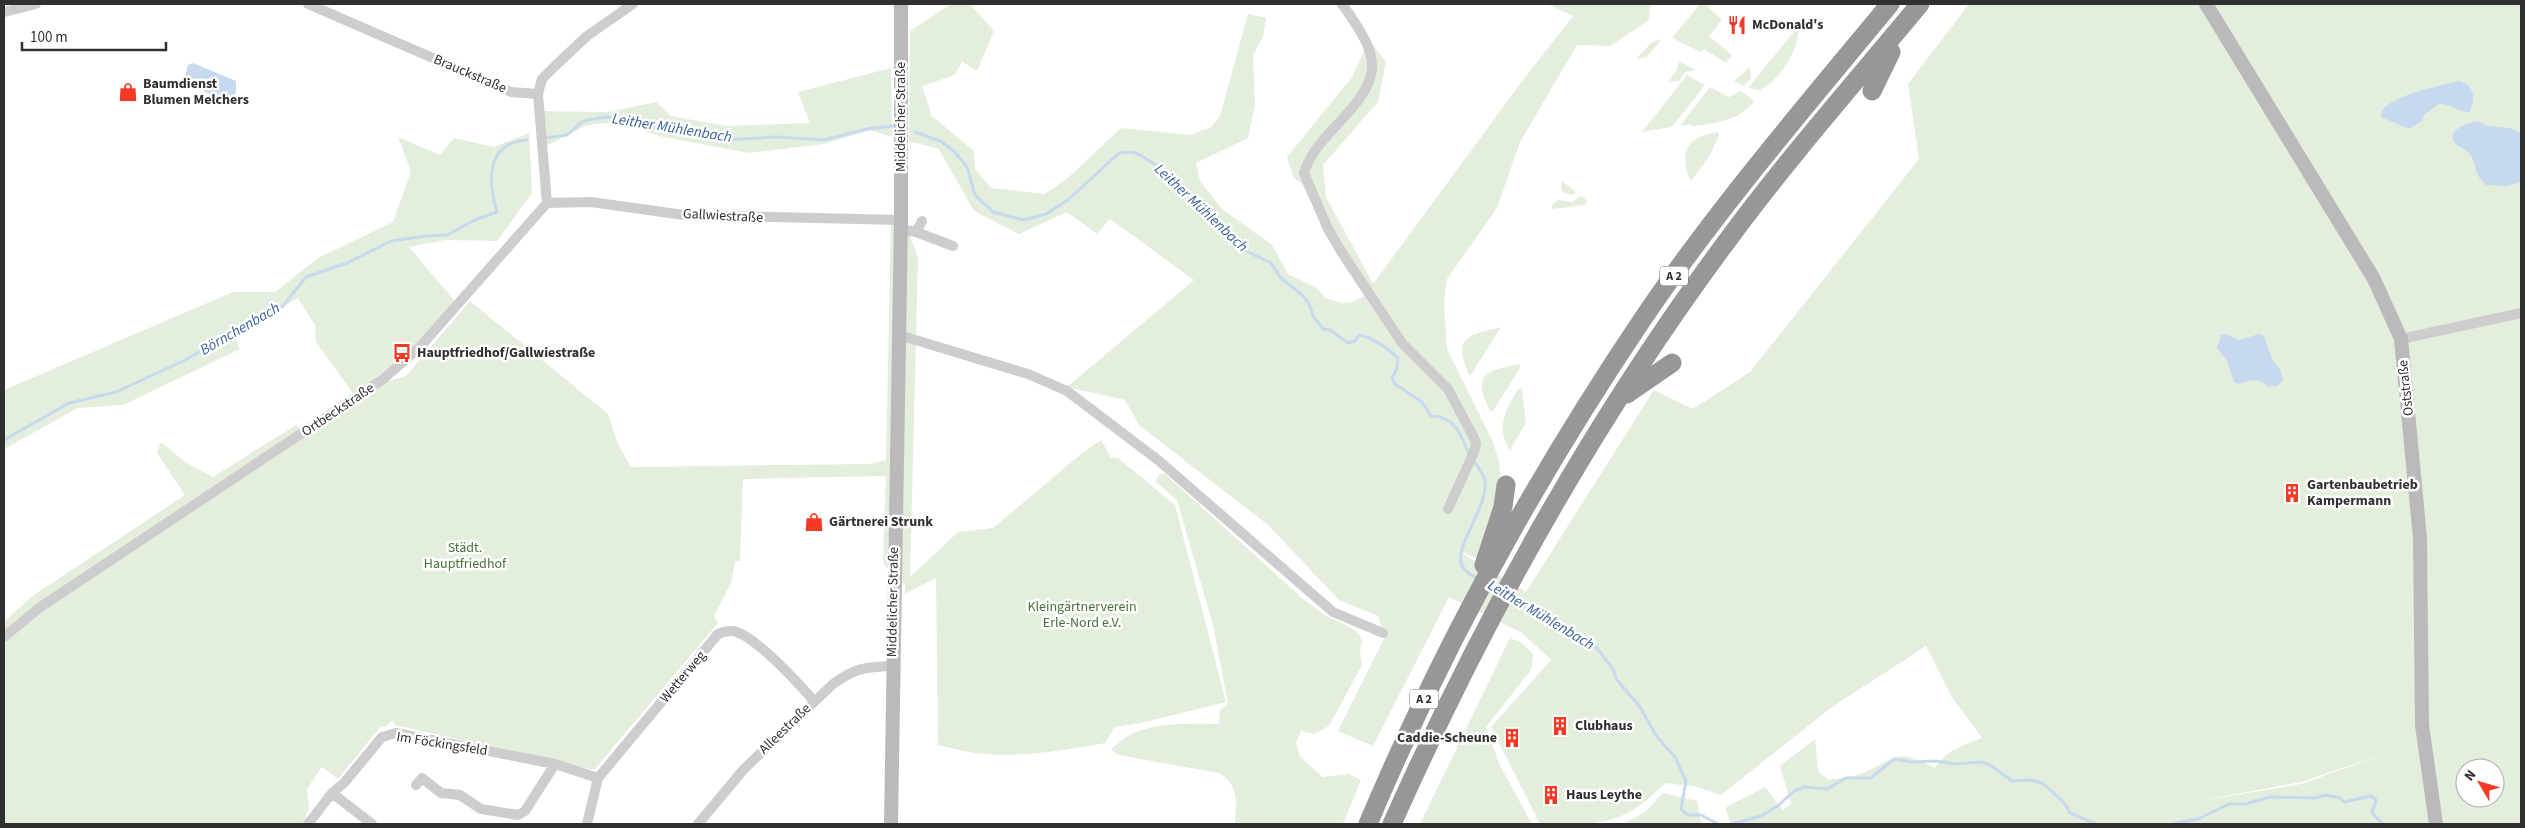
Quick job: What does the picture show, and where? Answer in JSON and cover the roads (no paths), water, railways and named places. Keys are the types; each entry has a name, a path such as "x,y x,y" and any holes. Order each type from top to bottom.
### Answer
{"highway":[{"name":"A 2","path":"1368,824 1415,718 1466,617 1487,569 1595,392 1643,319 1712,223 1890,4"},
{"name":"A 2","path":"1392,824 1485,628 1564,486 1614,404 1730,237 1800,147 1918,7"},
{"path":"1872,91 1878,75 1918,7"},
{"path":"1614,404 1672,363"},
{"path":"1487,569 1503,507 1506,485"}],"street":[{"path":"4,12 36,4"},
{"name":"Brauckstraße","path":"308,4 511,92 538,94"},
{"path":"547,203 538,94 542,79 587,36 633,4"},
{"name":"Middelicher Straße","path":"891,824 892,666 901,225 902,4"},
{"path":"1342,4 1368,46 1374,60 1372,74 1352,108 1312,153 1304,174 1328,229 1341,252 1402,343 1448,389 1473,436 1476,443 1474,452 1448,509"},
{"name":"Oststraße","path":"2206,4 2374,280 2401,339 2420,538 2422,725 2436,824"},
{"name":"Gallwiestraße","path":"547,203 591,202 701,216 901,225"},
{"name":"Ortbeckstraße","path":"4,637 47,602 382,380 420,347 547,203"},
{"path":"916,232 922,221"},
{"path":"901,225 953,246"},
{"path":"2401,339 2521,313"},
{"path":"899,335 1028,374 1067,391 1158,460 1333,612 1383,633"},
{"name":"Wetterweg","path":"586,824 598,778 718,634 726,631 736,632 744,636 773,658 814,701"},
{"name":"Alleestraße","path":"698,824 744,769 814,701 849,672 865,667 892,666"},
{"name":"Im Föckingsfeld","path":"308,824 332,793 344,783 382,737 396,733 555,764 598,778"},
{"path":"416,785 422,778 441,793 460,795 481,809 518,815 525,811 555,764"},
{"path":"332,793 372,824"}],"water":[{"path":"193,63 236,81 236,92 231,100 221,100 184,81 188,65"},
{"path":"2459,81 2468,86 2473,93 2473,102 2469,112 2439,104 2425,114 2422,121 2409,129 2381,117 2383,110 2400,98"},
{"path":"2478,121 2488,126 2510,128 2520,133 2521,182 2507,186 2486,185 2479,177 2470,154 2455,143 2453,137 2456,130"},
{"path":"2226,334 2239,340 2259,334 2264,336 2272,359 2281,371 2283,381 2277,386 2268,387 2257,380 2238,384 2234,382 2227,361 2217,348 2221,335"}],"waterway":[{"name":"Leither Mühlenbach","path":"545,138 567,135 583,121 605,117 629,119 662,129 687,130 726,140 776,137 824,140 867,129 894,126"},
{"name":"Leither Mühlenbach","path":"915,132 940,141 954,151 967,167 975,195 993,212 1024,220 1046,214 1068,200 1119,153 1132,152 1140,155 1164,170 1180,188 1223,225 1246,251 1271,263 1280,277 1303,296 1309,304 1313,316 1323,329 1330,330 1348,343 1355,341 1359,335 1370,338 1398,358 1397,368 1392,378 1395,384 1422,402 1431,416 1446,419 1451,423 1460,434 1469,454"},
{"name":"Börnchenbach","path":"4,440 69,403 116,392 183,361 283,306 306,277 347,263 391,241 447,235 477,219 497,212 492,185 493,167 496,158 508,145 527,140"},
{"name":"Leither Mühlenbach","path":"1474,461 1484,478 1485,491 1463,546 1461,563 1464,568 1478,579"},
{"name":"Leither Mühlenbach","path":"1509,597 1588,645 1597,648 1613,669 1617,680 1640,707 1657,737 1675,757 1686,781 1681,809 1688,815 1701,815 1718,824"},
{"name":"Leither Mühlenbach","path":"1732,824 1761,816 1779,805 1794,791 1804,787 1827,789 1846,778 1871,778 1894,759 1912,762 1936,761 1955,764 1981,762 1990,765 2012,781 2032,780 2044,784 2065,804 2070,813 2096,824"},
{"name":"Leither Mühlenbach","path":"2171,824 2198,819 2229,804 2245,804 2270,797 2315,798 2326,795 2340,798 2344,802 2371,796 2376,800 2372,813 2383,824"}],"place":[{"name":"McDonald's","path":"1737,25"},
{"name":"Baumdienst Blumen Melchers","path":"128,92"},
{"name":"Hauptfriedhof/Gallwiestraße","path":"402,353"},
{"name":"Gartenbaubetrieb Kampermann","path":"2292,493"},
{"name":"Gärtnerei Strunk","path":"814,522"},
{"name":"Clubhaus","path":"1560,726"},
{"name":"Caddie-Scheune","path":"1512,738"},
{"name":"Haus Leythe","path":"1551,795"}],"park label":[{"name":"Städt. Hauptfriedhof","path":"465,556"},
{"name":"Kleingärtnerverein Erle-Nord e.V.","path":"1082,616"}]}
